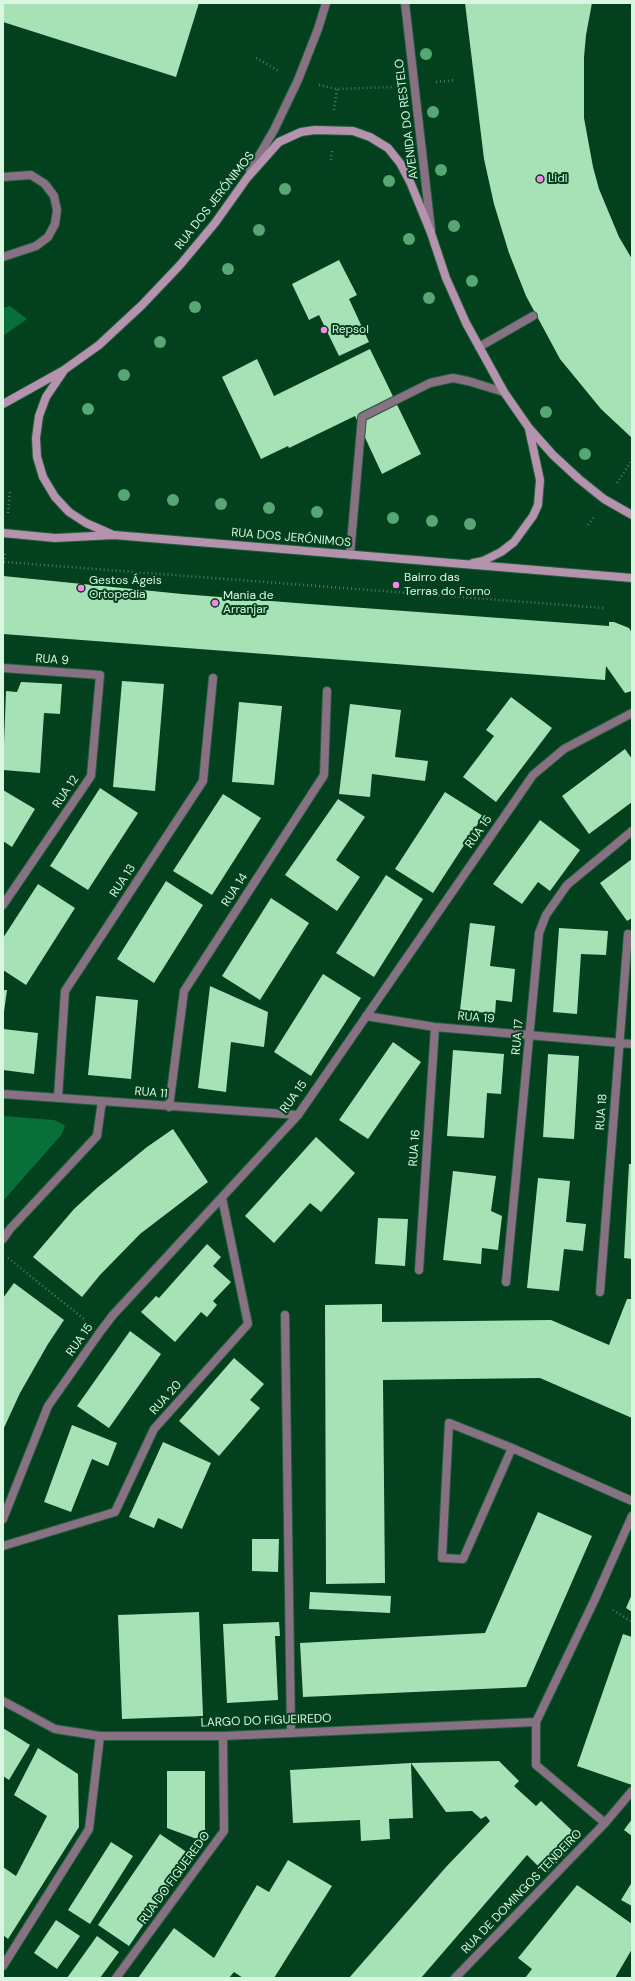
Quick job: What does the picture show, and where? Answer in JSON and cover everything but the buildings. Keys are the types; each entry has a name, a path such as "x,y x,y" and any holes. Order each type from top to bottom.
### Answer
{"main road":[{"name":"RUA DOS JERÓNIMOS","path":"3,404 64,370 99,345 142,305 175,271 215,223 246,178 279,142 301,132 332,129 353,131 370,137 388,148 400,163 411,184 431,233 446,278 479,347 504,392 529,428 552,455 579,479 604,499 632,515"},
{"name":"RUA DOS JERÓNIMOS","path":"64,370 46,397 39,416 36,438 37,457 43,477 55,497 69,512 86,524 114,535"},
{"name":"RUA DOS JERÓNIMOS","path":"466,565 483,561 502,552 514,542 533,516 538,505 540,480 529,428"},
{"name":"RUA DOS JERÓNIMOS","path":"5,534 55,538 114,535 632,578"}],"street":[{"path":"246,178 274,130 298,80 318,29 326,3"},
{"name":"AVENIDA DO RESTELO","path":"406,3 431,233"},
{"path":"3,177 31,175 45,184 54,196 57,210 55,224 48,237 36,246 3,257"},
{"path":"479,347 533,316"},
{"path":"350,555 362,417 430,383 453,378 504,392"},
{"name":"RUA 9","path":"3,668 100,675"},
{"name":"RUA 12","path":"3,905 91,776 100,675"},
{"name":"RUA 13","path":"58,1097 65,991 203,781 213,678"},
{"name":"RUA 14","path":"169,1107 184,991 324,775 326,691"},
{"name":"RUA 15","path":"3,1520 48,1406 100,1332 113,1315 298,1115 533,775 564,749 632,713"},
{"name":"RUA 17","path":"506,1282 539,933 546,915 567,886 632,831"},
{"name":"RUA 18","path":"600,1292 628,934"},
{"name":"RUA 19","path":"366,1016 435,1027 632,1044"},
{"name":"RUA 16","path":"419,1270 435,1027"},
{"name":"RUA 11","path":"3,1094 298,1115"},
{"path":"3,1239 10,1229 97,1136 102,1101"},
{"name":"RUA 20","path":"3,1546 115,1512 154,1429 248,1324 222,1198"},
{"path":"285,1314 292,1733"},
{"path":"512,1448 463,1559 442,1558 449,1423 512,1448 632,1501"},
{"path":"605,1823 536,1764 536,1722 595,1599 632,1516"},
{"name":"LARGO DO FIGUEIREDO","path":"3,1701 55,1729 100,1736 223,1736 536,1722"},
{"path":"3,1966 89,1829 100,1736"},
{"name":"RUA DO FIGUEREDO","path":"116,1978 224,1831 223,1736"},
{"name":"RUA DE DOMINGOS TENDEIRO","path":"455,1978 605,1823 632,1791"}],"path":[{"path":"256,58 298,80 337,89 380,88 455,80"},
{"path":"10,491 5,534 4,562 604,608"},
{"path":"3,1254 100,1332"}],"green space":[{"path":"10,306 27,319 3,336 3,308"},
{"path":"3,1116 54,1120 65,1125 62,1134 3,1201"}],"place":[{"name":"Lidl","path":"540,179"},
{"name":"Repsol","path":"324,330"},
{"name":"Bairro das Terras do Forno","path":"396,585"},
{"name":"Gestos Ágeis Ortopedia","path":"81,588"},
{"name":"Mania de Arranjar","path":"215,603"}]}
